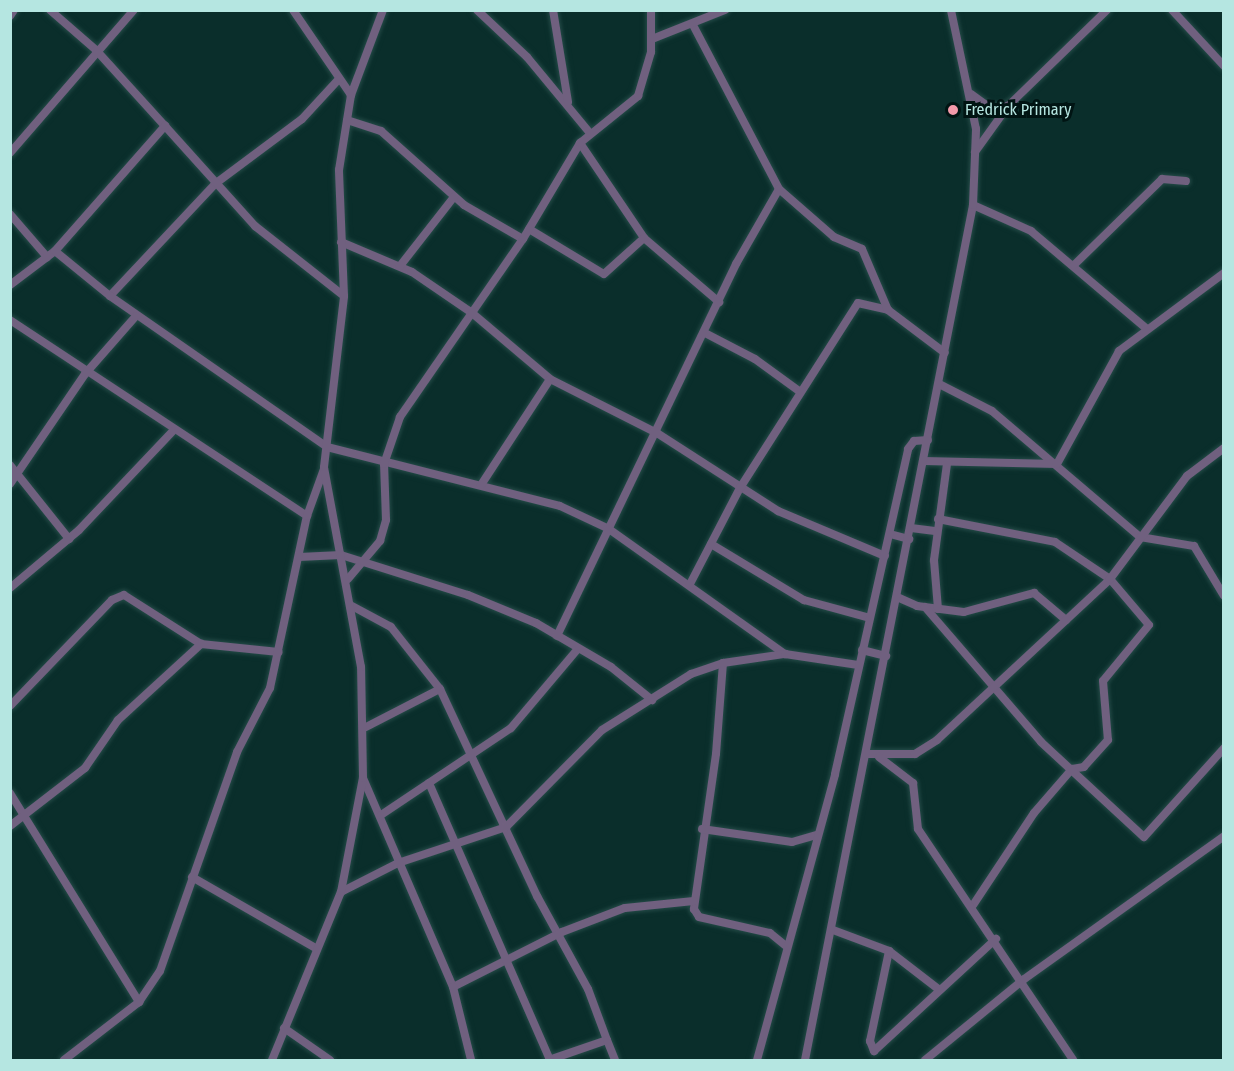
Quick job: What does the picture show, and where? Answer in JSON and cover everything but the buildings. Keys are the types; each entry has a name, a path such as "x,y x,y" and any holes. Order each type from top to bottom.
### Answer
{"street":[{"path":"10,16 14,10"},
{"path":"50,10 96,50 216,183 287,255 344,296"},
{"path":"10,153 96,50 134,10"},
{"path":"293,10 338,80 351,95"},
{"path":"64,1060 139,1002 160,971 237,752 270,688 307,516 324,467 327,447 344,296 341,242 336,207 346,120 351,95 383,10"},
{"path":"477,10 568,102 589,132"},
{"path":"553,10 568,102"},
{"path":"348,579 375,553 386,520 384,464 400,417 523,239 580,143 589,132 638,96 652,39 651,10"},
{"path":"652,39 693,25 725,10"},
{"path":"805,1060 833,930 973,205 975,152 971,94 951,10"},
{"path":"975,152 1008,106 1107,10"},
{"path":"1172,10 1224,66"},
{"path":"693,25 779,189 834,237 862,249 888,310"},
{"path":"110,296 216,183 302,119 338,80"},
{"path":"971,94 992,109 1008,106"},
{"path":"346,120 381,131 454,197 523,239"},
{"path":"10,285 55,251 165,126"},
{"path":"580,143 644,238 719,302"},
{"path":"1074,265 1162,179 1186,181"},
{"path":"557,636 719,302 779,189"},
{"path":"400,266 454,197"},
{"path":"973,205 1031,231 1147,329"},
{"path":"10,214 47,257"},
{"path":"529,229 604,274 644,238"},
{"path":"341,242 400,266 472,313 550,379 657,433 740,488 800,522 885,556"},
{"path":"55,251 136,316 327,447 384,464 481,484 560,506 609,529 690,584 785,654"},
{"path":"1057,464 1109,362 1147,329 1224,273"},
{"path":"690,584 740,488 799,391 858,303 888,310 945,353"},
{"path":"10,484 85,374 136,316"},
{"path":"10,320 172,432 307,516"},
{"path":"705,333 755,359 799,391"},
{"path":"481,484 550,379"},
{"path":"939,384 992,411 1140,537 1194,546 1224,596"},
{"path":"10,588 69,539 172,432"},
{"path":"757,1060 870,618 908,448 914,441 928,440"},
{"path":"867,754 879,757 915,754 993,688 1110,579 1187,477 1224,448"},
{"path":"924,461 947,464 1057,464"},
{"path":"939,609 937,531 947,464"},
{"path":"10,465 69,539"},
{"path":"272,1060 341,892 363,778 366,727 352,606 324,467"},
{"path":"938,519 1055,542 1110,579 1149,625 1103,681 1108,740 1084,767 1072,769 1034,813 973,905"},
{"path":"911,528 937,531"},
{"path":"890,534 909,539"},
{"path":"711,544 804,600 870,618"},
{"path":"299,556 341,555 363,565 468,596 557,636 577,650 611,667 652,700"},
{"path":"897,597 925,607 978,611 1034,593 1066,620"},
{"path":"10,706 112,600 124,595 201,644 279,652"},
{"path":"352,606 391,627 440,689 475,754 537,896 562,932 615,1060"},
{"path":"925,607 993,688 1072,769 1146,837 1224,748"},
{"path":"10,826 26,818 85,768 126,712 201,644"},
{"path":"381,815 475,754 528,713 566,658 577,650"},
{"path":"862,650 886,656"},
{"path":"341,892 398,862 506,827 602,730 691,674 723,663 785,654 858,665"},
{"path":"723,663 717,754 702,829 694,901 699,917 766,932 787,947"},
{"path":"366,727 440,689"},
{"path":"879,757 913,783 918,829 996,939 1073,1060"},
{"path":"363,778 381,815 398,862 453,987 471,1060"},
{"path":"429,783 459,842 550,1060 607,1040"},
{"path":"10,792 139,1002"},
{"path":"702,829 792,842 816,835"},
{"path":"925,1060 1023,980 1224,836"},
{"path":"192,877 317,949"},
{"path":"453,987 562,932 625,908 694,901"},
{"path":"833,930 889,951 937,988"},
{"path":"889,951 870,1041 874,1051 937,988 996,939"},
{"path":"284,1028 330,1060"}],"place":[{"name":"Fredrick Primary","path":"953,110"}]}
